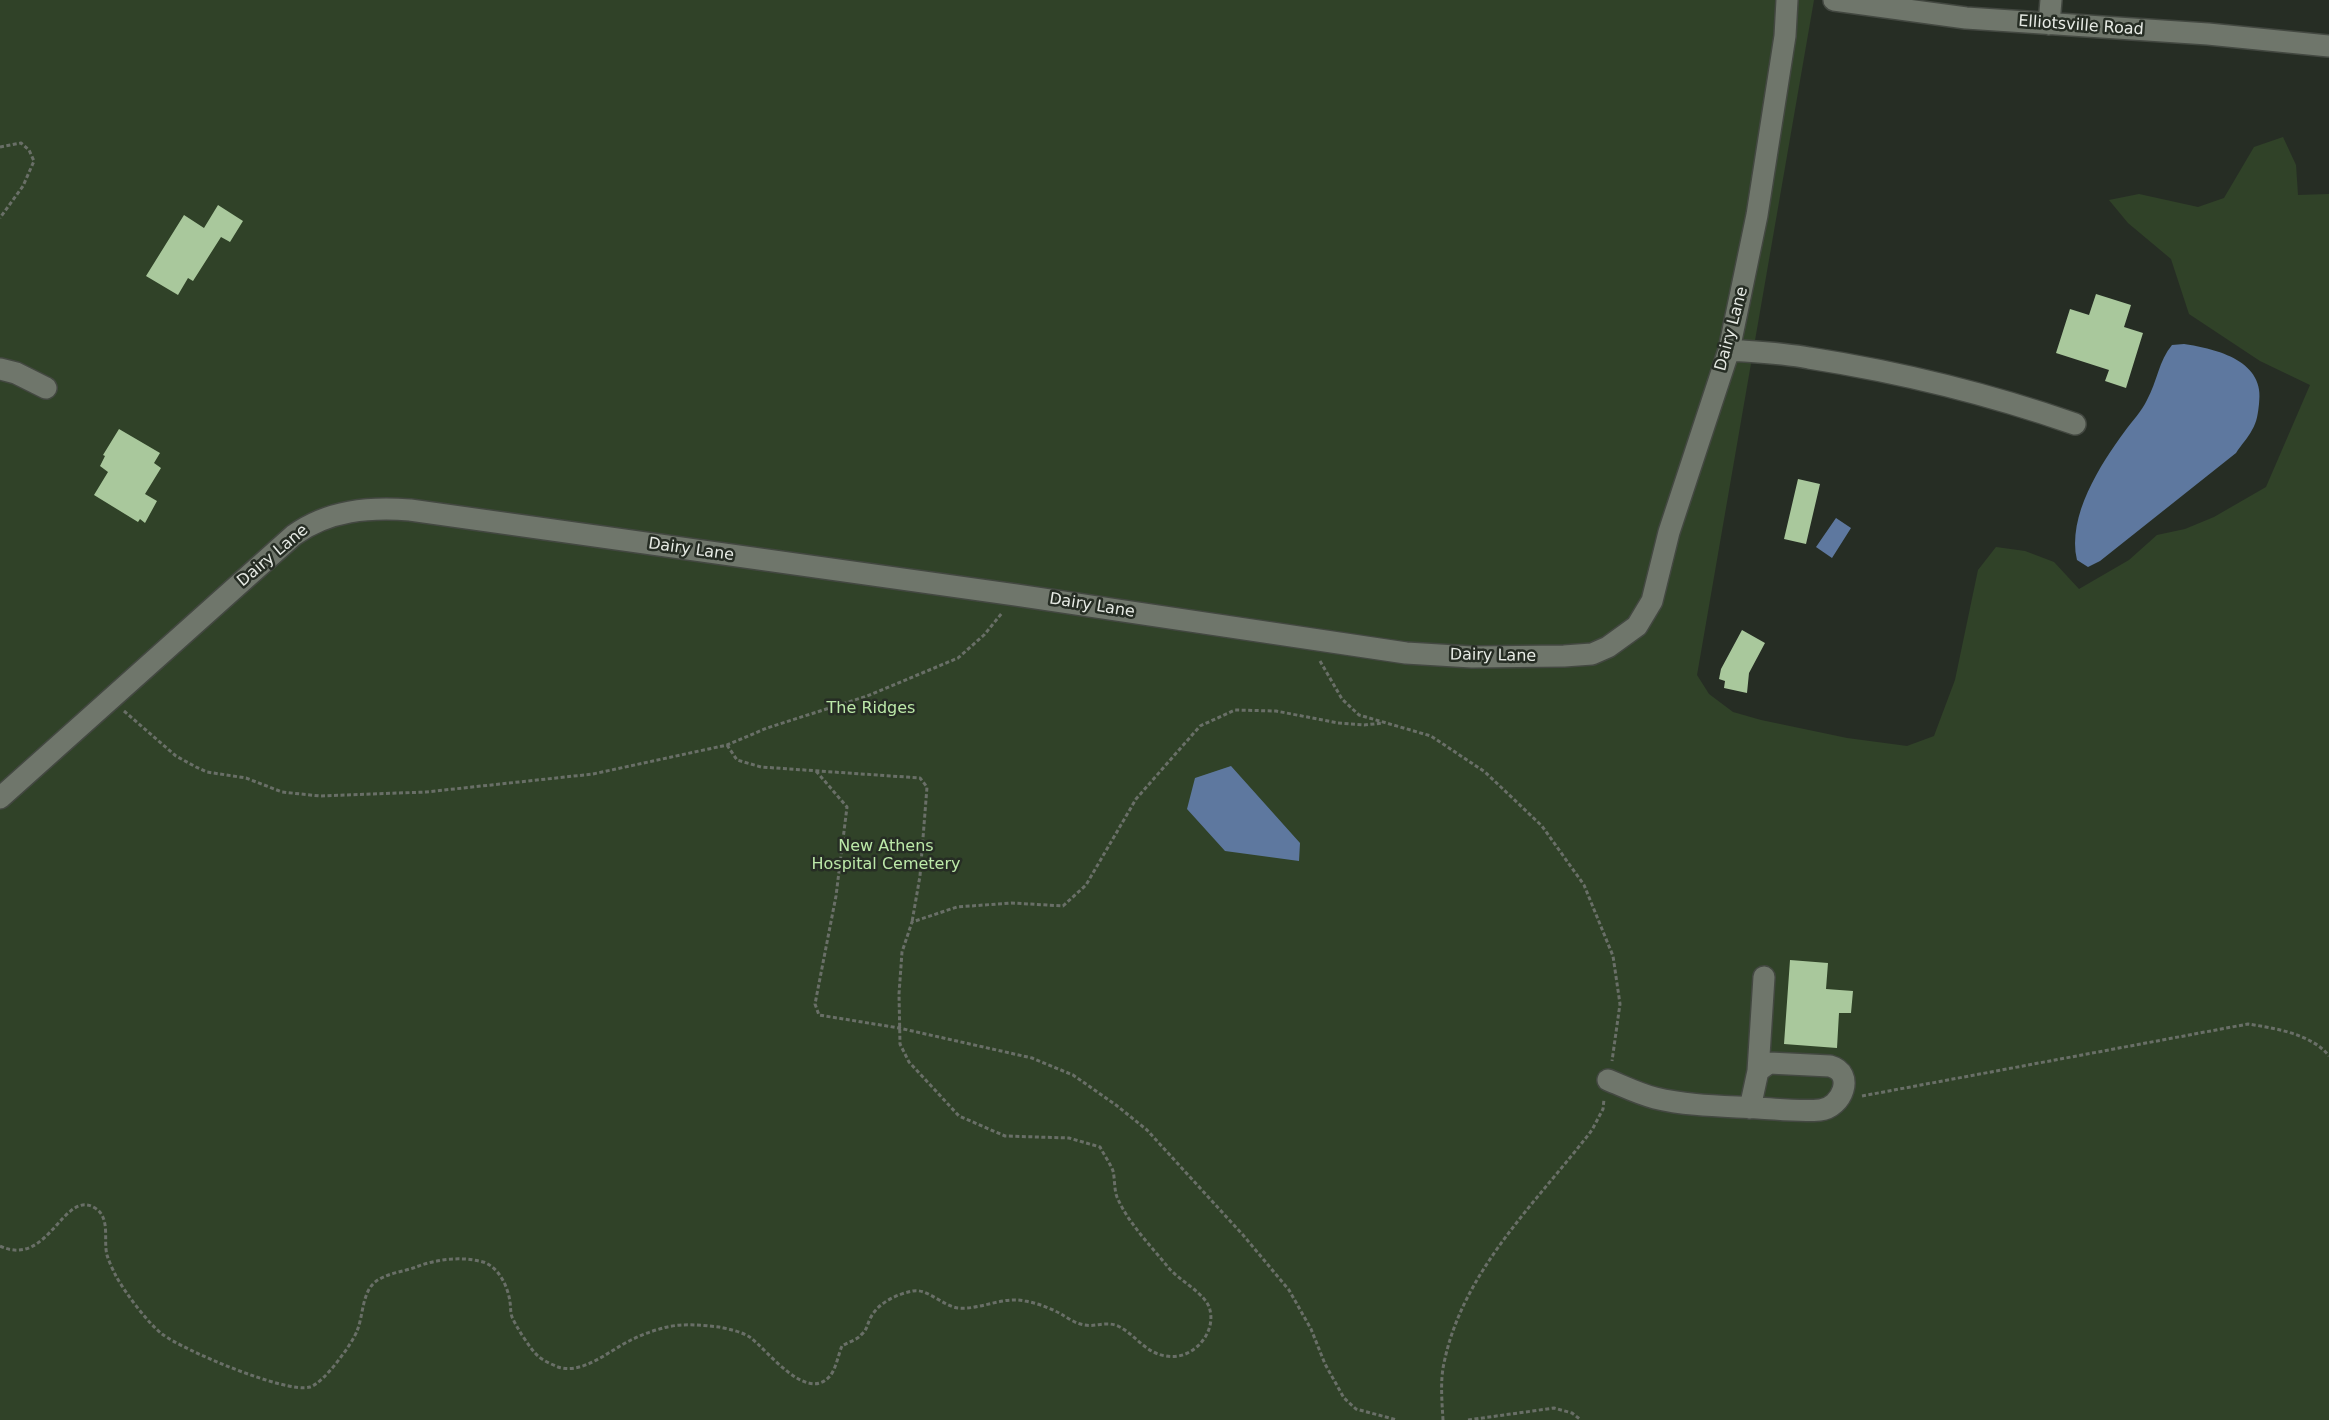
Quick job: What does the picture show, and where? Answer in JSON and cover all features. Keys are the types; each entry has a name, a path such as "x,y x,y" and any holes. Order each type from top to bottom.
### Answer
{"street":[{"name":"Dairy Lane","path":"0,798 113,699 294,535 319,521 339,514 370,509 410,510 1016,595 1308,640 1406,652 1472,657 1526,657 1592,654 1608,647 1643,620 1652,601 1669,532 1729,350 1757,215 1785,36 1787,0"},
{"name":"Elliotsville Road","path":"1834,0 1966,18 2208,34 2329,46"},
{"path":"2049,24 2051,0"},
{"path":"1729,350 1808,357 1892,374 2005,400 2075,424"},
{"path":"0,369 16,373 46,388"},
{"path":"1750,1108 1758,1070 1764,977"},
{"path":"1608,1080 1653,1098 1694,1104 1821,1110 1837,1102 1845,1086 1844,1075 1837,1068 1769,1063 1758,1070"}],"path":[{"path":"0,147 21,143 29,150 34,161 26,180 0,218"},
{"path":"113,699 176,756 201,770 246,778 282,792 320,796 426,792 593,774 727,745 767,728 868,696 958,658 984,635 1016,595"},
{"path":"1308,640 1342,699 1359,715 1383,724 1432,736 1485,772 1542,826 1584,885 1613,956 1620,1004 1602,1108 1592,1130 1487,1263 1460,1310 1444,1364 1443,1420"},
{"path":"912,922 957,907 1011,904 1063,906 1086,885 1136,798 1200,726 1235,710 1276,711 1338,723 1383,724"},
{"path":"0,1246 18,1252 28,1248 42,1241 67,1212 80,1205 92,1206 102,1214 106,1226 108,1256 117,1278 143,1313 162,1334 197,1353 267,1380 294,1387 311,1387 326,1376 357,1332 361,1313 373,1284 389,1275 428,1262 452,1259 485,1262 496,1271 506,1284 512,1317 539,1357 560,1368 576,1368 591,1363 633,1339 666,1327 700,1325 724,1328 748,1336 788,1374 808,1384 821,1383 830,1376 842,1346 859,1337 867,1329 870,1317 886,1301 915,1290 925,1292 937,1300 956,1308 974,1308 1000,1300 1024,1300 1060,1313 1084,1325 1102,1323 1118,1326 1149,1351 1166,1357 1183,1356 1198,1346 1208,1334 1212,1322 1210,1308 1194,1290 1174,1274 1132,1223 1117,1196 1112,1169 1100,1147 1069,1138 1005,1136 959,1116 909,1062 900,1044 899,994 902,952 912,922 920,876 928,787 920,778 761,767 737,760 727,745"},
{"path":"816,771 847,807 836,896 815,1004 819,1015 900,1028 1032,1058 1073,1075 1147,1130 1243,1235 1288,1290 1310,1329 1344,1398 1356,1409 1397,1420"},
{"path":"1837,1102 1913,1086 2248,1024 2287,1031 2324,1050 2329,1056"},
{"path":"1468,1420 1554,1408 1572,1413 1581,1420"}],"green space":[{"name":"The Ridges","path":"0,0 1814,0 1697,675 1709,694 1733,712 1761,720 1847,738 1907,746 1934,736 1955,680 1978,570 1996,547 2025,551 2054,562 2079,589 2129,560 2157,535 2185,529 2214,517 2266,487 2310,385 2260,361 2189,314 2171,259 2128,223 2109,200 2139,194 2198,207 2224,198 2254,147 2283,137 2296,165 2298,195 2329,194 2329,1420 0,1420"}],"water":[{"path":"2184,344 2211,349 2247,367 2255,377 2259,389 2259,407 2255,424 2249,436 2236,453 2100,561 2088,567 2077,560 2075,543 2081,509 2088,492 2115,444 2145,404 2168,351 2172,345"},
{"path":"1836,518 1851,528 1832,558 1816,547"},
{"path":"1231,766 1300,843 1299,861 1225,851 1187,809 1195,778"}],"building":[{"path":"218,205 243,221 230,242 221,237 193,281 188,278 178,295 146,276 184,215 204,228"},
{"path":"2096,294 2131,305 2124,327 2143,333 2126,388 2105,381 2109,370 2056,353 2070,309 2089,315"},
{"path":"119,429 160,453 154,463 161,468 145,494 157,501 145,523 140,519 138,522 94,495 108,472 100,466 105,456 103,455"},
{"path":"1798,479 1820,484 1806,544 1784,539"},
{"path":"1742,630 1765,643 1749,673 1747,693 1724,688 1725,681 1719,679 1721,669"},
{"path":"1790,960 1828,963 1826,989 1853,991 1851,1013 1839,1013 1837,1048 1784,1044"}],"park label":[{"name":"New Athens Hospital Cemetery","path":"886,856"}]}
